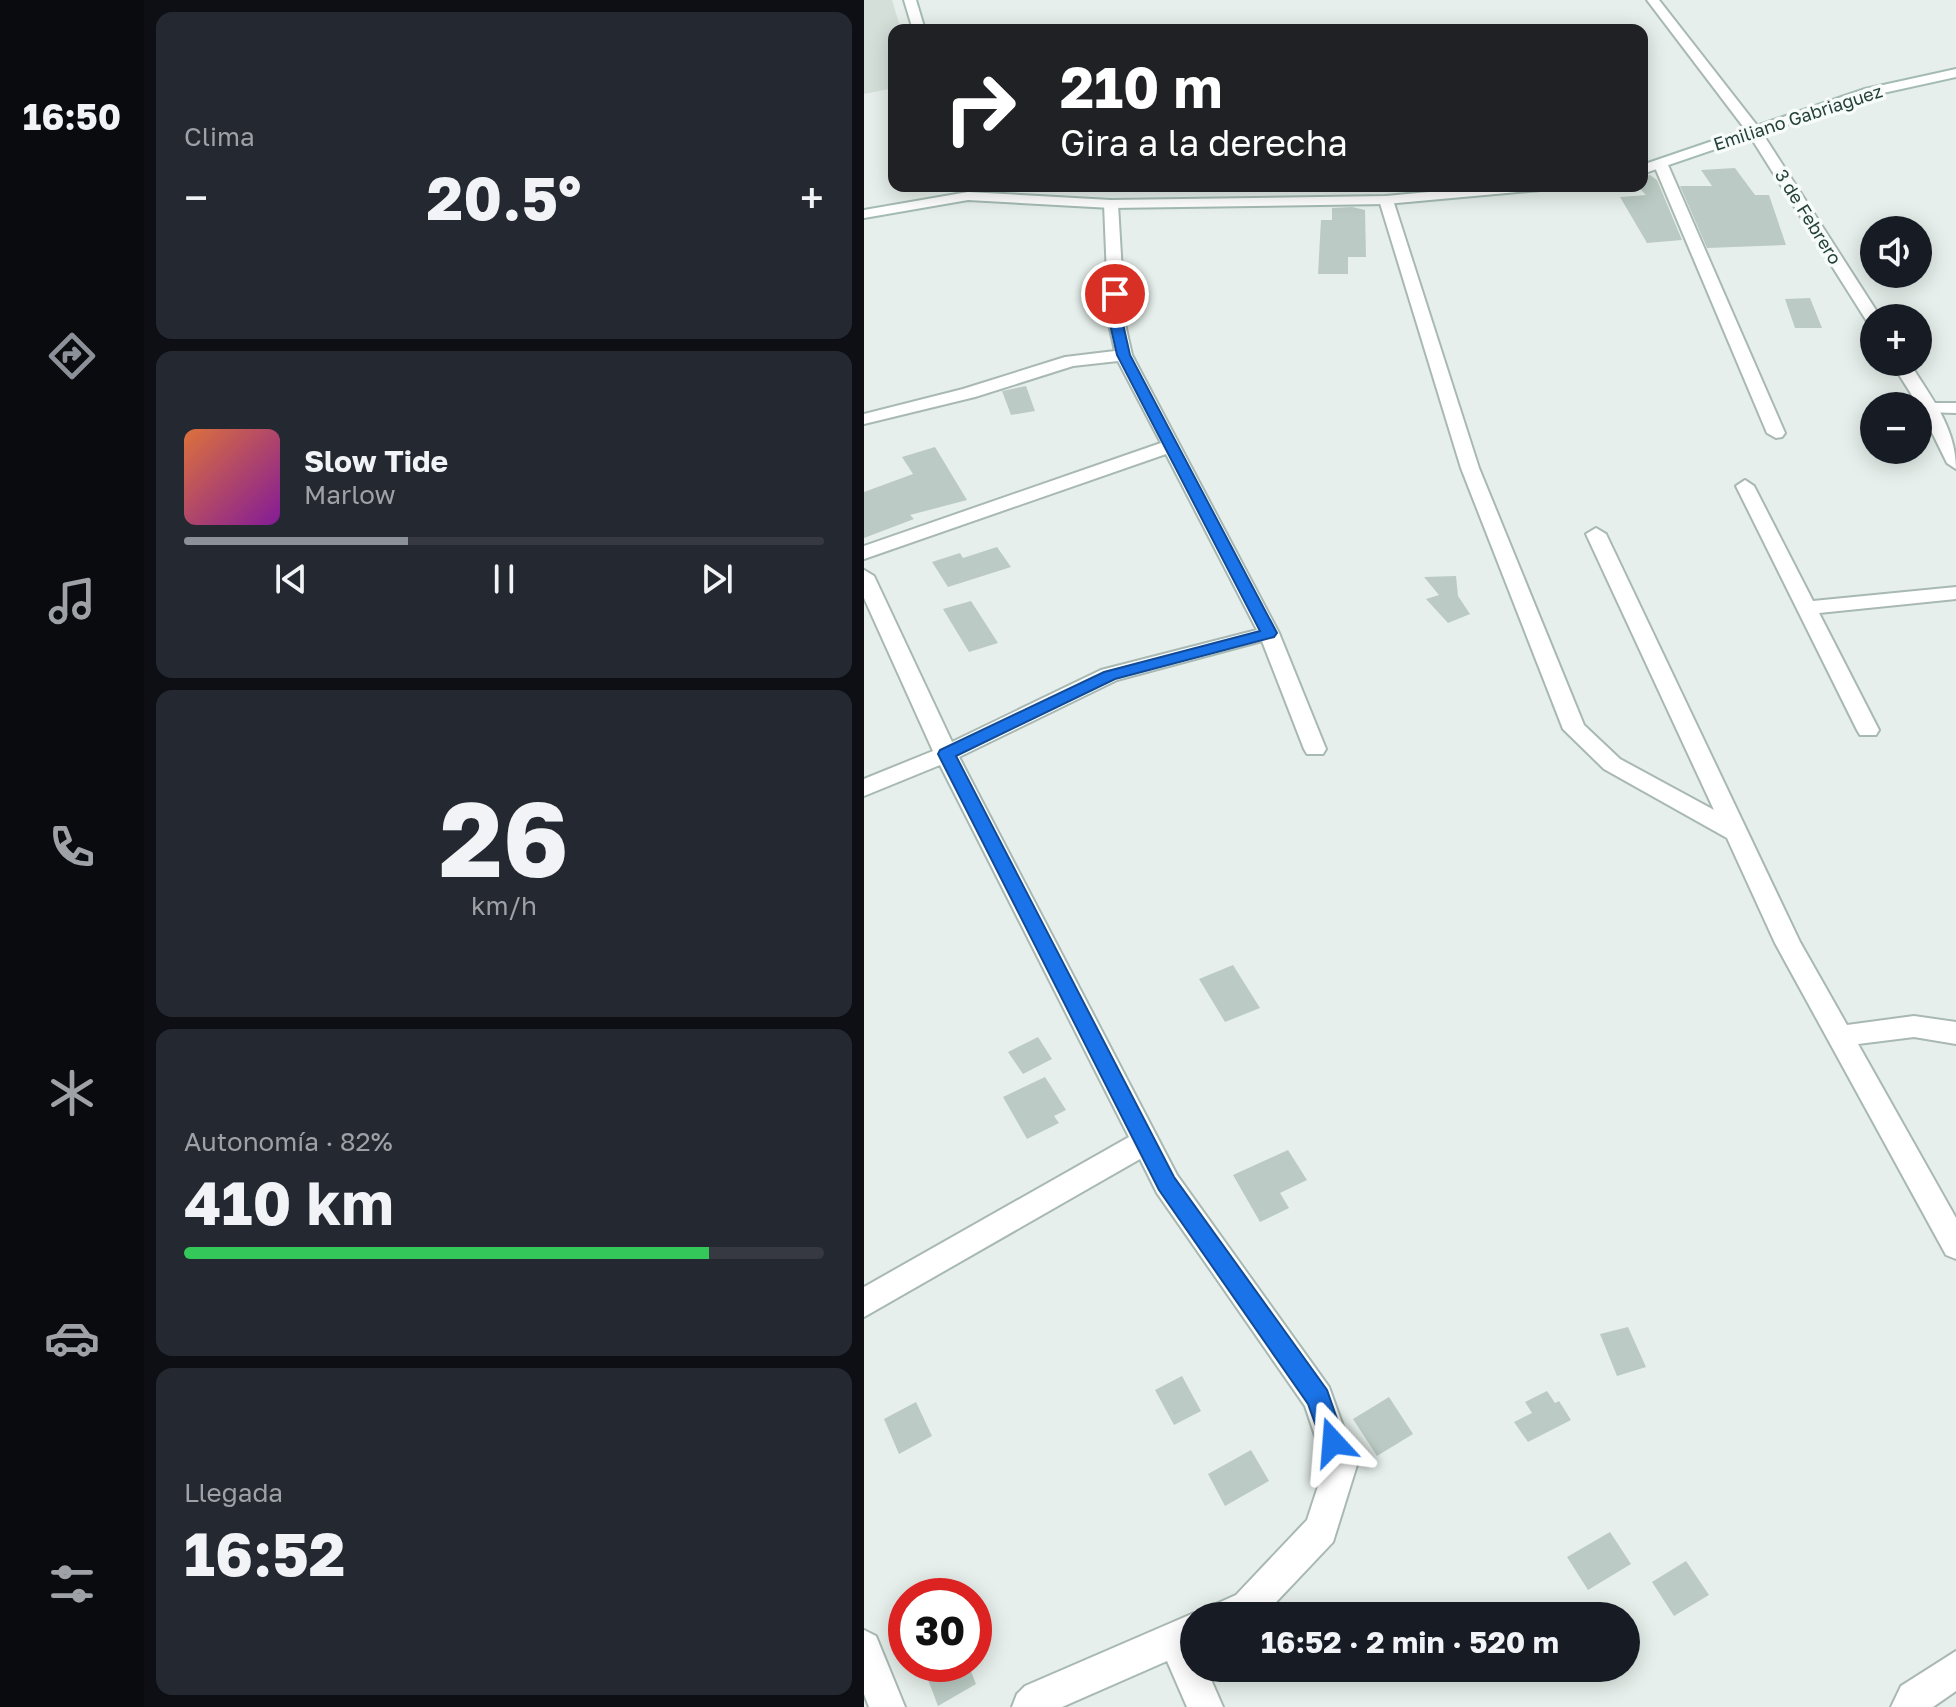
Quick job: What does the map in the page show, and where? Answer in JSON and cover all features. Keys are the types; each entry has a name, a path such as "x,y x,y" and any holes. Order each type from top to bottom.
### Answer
{"street":[{"path":"910,0 917,24"},
{"name":"3 de Febrero","path":"1653,0 1754,131 1864,304"},
{"name":"Emiliano Gabriaguez","path":"1648,168 1870,92 1956,73"},
{"path":"1661,165 1776,433"},
{"path":"864,214 962,192"},
{"path":"977,192 1111,204 1386,200 1475,192"},
{"path":"1386,200 1470,468 1574,729 1612,764 1734,832"},
{"path":"1111,204 1117,324 1124,355 1269,633 1315,749"},
{"path":"864,419 969,393 1071,361 1124,355"},
{"path":"1932,408 1956,408"},
{"path":"1932,414 1956,463"},
{"path":"864,553 1171,446"},
{"path":"1745,486 1868,730"},
{"path":"1596,534 1788,943 1956,1246"},
{"path":"864,576 946,754 1167,1184 1318,1398 1341,1465 1321,1530 1253,1602"},
{"path":"1807,608 1956,593"},
{"path":"864,788 946,754 1109,675 1269,633"},
{"path":"1840,1036 1922,1027 1943,1028 1956,1033"},
{"path":"864,1303 1145,1142"},
{"path":"1030,1707 1038,1699 1180,1637"},
{"path":"864,1648 887,1707"},
{"path":"1909,1707 1956,1669"},
{"path":"1198,1682 1205,1707"}],"shaded area":[{"path":"864,0 892,0 899,24 888,24 888,89 864,94"}],"building":[{"path":"1735,168 1755,195 1769,195 1786,245 1707,248 1680,186 1712,186 1701,170"},
{"path":"1648,176 1657,180 1682,240 1647,243 1620,197 1646,195 1643,192 1648,192"},
{"path":"1332,208 1365,210 1366,257 1348,257 1348,274 1318,274 1321,220 1332,220"},
{"path":"1810,298 1822,328 1795,328 1785,299"},
{"path":"1026,386 1035,411 1011,415 1002,391"},
{"path":"935,447 967,500 910,515 914,519 864,538 864,492 913,474 902,457"},
{"path":"997,547 1011,567 948,587 932,562 960,553 963,558"},
{"path":"1456,576 1458,596 1470,614 1448,623 1426,599 1439,595 1424,577"},
{"path":"971,601 998,643 969,652 943,609"},
{"path":"1233,965 1260,1008 1225,1022 1199,979"},
{"path":"1038,1037 1052,1059 1023,1074 1008,1052"},
{"path":"1045,1077 1066,1110 1054,1116 1059,1123 1027,1139 1003,1097"},
{"path":"1288,1150 1307,1180 1280,1193 1289,1208 1260,1222 1233,1175"},
{"path":"1628,1327 1646,1367 1617,1376 1600,1334"},
{"path":"1182,1376 1201,1411 1174,1425 1155,1390"},
{"path":"1547,1391 1555,1403 1559,1401 1571,1420 1528,1442 1514,1422 1532,1413 1525,1402"},
{"path":"1389,1397 1413,1434 1377,1456 1353,1419"},
{"path":"916,1402 932,1436 899,1454 884,1419"},
{"path":"1251,1450 1269,1481 1225,1506 1208,1474"},
{"path":"1610,1532 1631,1564 1588,1590 1567,1557"},
{"path":"1686,1561 1709,1595 1674,1616 1652,1582"},
{"path":"929,1682 975,1682 976,1684 938,1706"}],"route":[{"path":"1115,294 1117,324 1124,355 1269,633 1109,675 946,754 1167,1184 1318,1398 1333,1442"}]}
